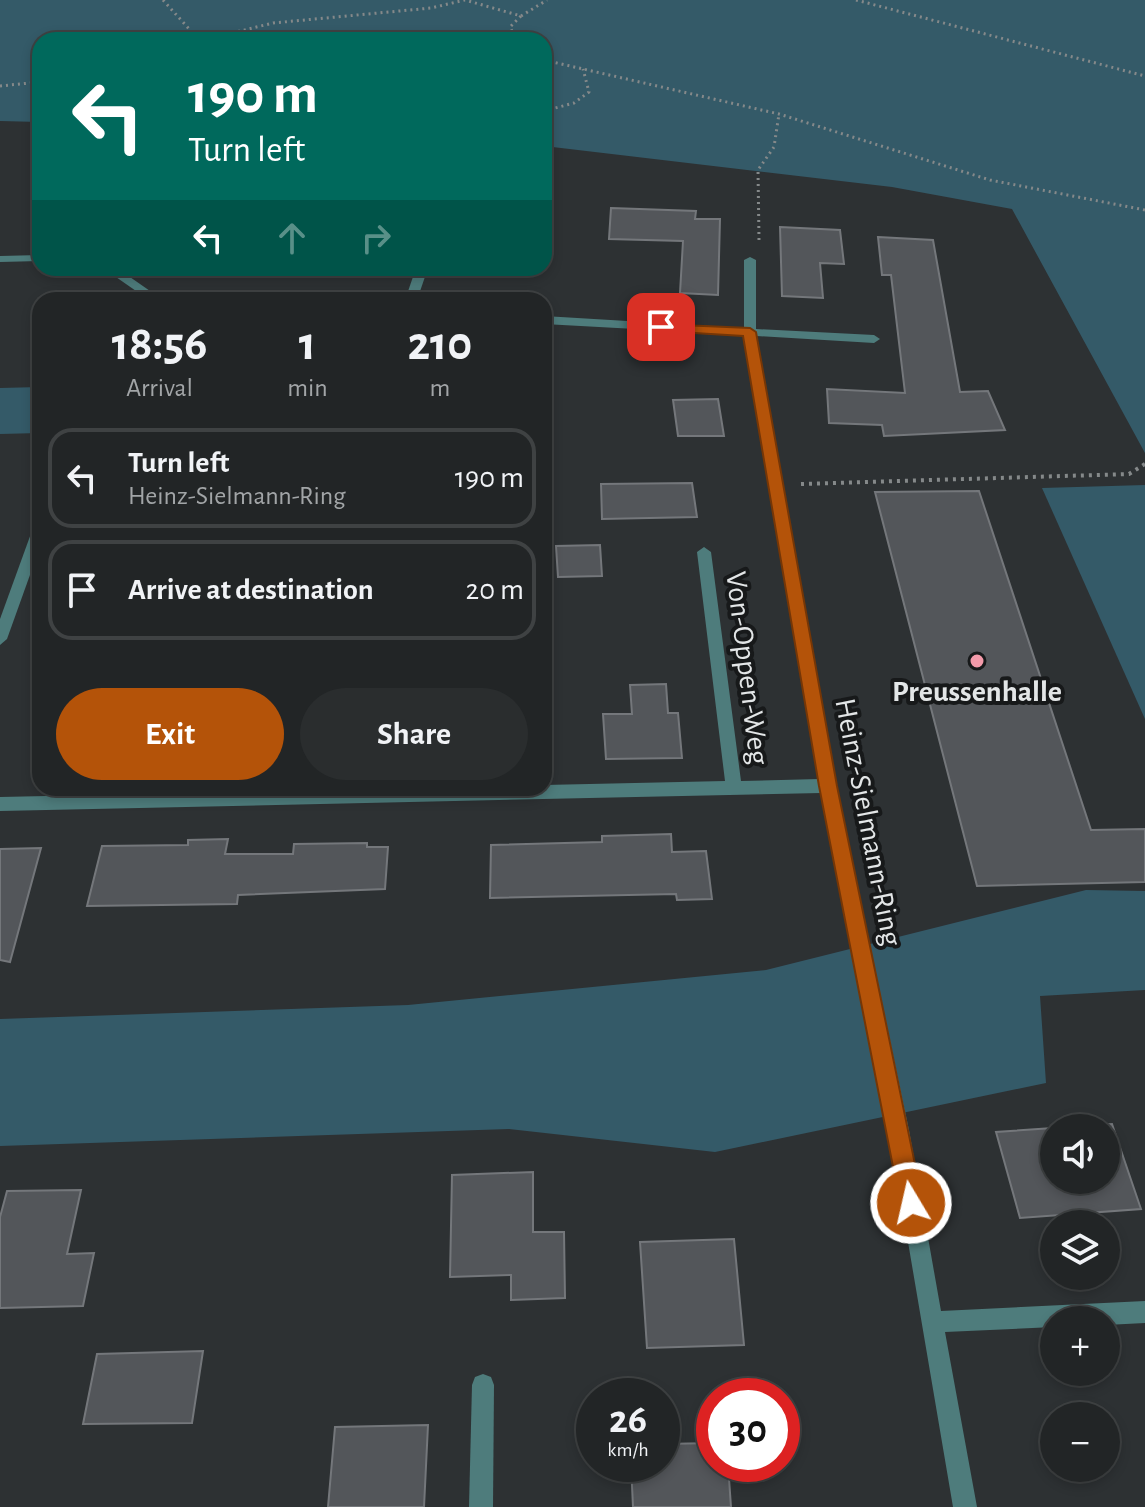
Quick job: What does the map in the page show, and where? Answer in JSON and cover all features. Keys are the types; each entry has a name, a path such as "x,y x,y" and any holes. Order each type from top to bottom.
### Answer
{"street":[{"path":"0,259 32,258"},
{"name":"Heinz-Sielmann-Ring","path":"750,260 750,332 774,485 828,786 899,1130 965,1507"},
{"path":"121,276 145,292"},
{"path":"552,320 874,339"},
{"path":"0,639 32,550"},
{"name":"Von-Oppen-Weg","path":"704,552 734,790"},
{"name":"Von-Oppen-Weg","path":"552,791 828,786"},
{"name":"Von-Oppen-Weg","path":"0,804 241,796"},
{"path":"932,1322 1145,1312"},
{"path":"481,1507 483,1385"}],"path":[{"path":"163,0 193,32"},
{"path":"235,32 273,23 431,8 465,0 521,16"},
{"path":"512,32 510,27 521,16 547,0"},
{"path":"856,0 1145,76"},
{"path":"552,62 779,114 990,180 1145,210"},
{"path":"552,108 583,98 589,92 583,69"},
{"path":"0,86 32,83"},
{"path":"750,260 759,254 758,170 774,147 779,114"},
{"path":"774,485 1129,474 1145,464"}],"shaded area":[{"path":"0,0 1145,0 1145,453 1012,209 892,187 552,147 552,32 32,32 32,122 0,121"},
{"path":"32,387 32,433 0,434 0,388"},
{"path":"1145,485 1145,719 1042,488"},
{"path":"1086,890 1145,891 1145,990 1040,996 1046,1083 715,1152 509,1129 0,1146 0,1019 408,1005 766,970"}],"building":[{"path":"611,208 696,211 695,219 720,219 718,295 680,293 683,241 609,239"},
{"path":"780,227 840,230 844,264 820,263 823,298 782,296"},
{"path":"878,237 933,240 960,392 988,391 1005,430 884,436 882,425 829,423 827,389 905,393 891,275 882,275"},
{"path":"718,399 724,436 678,436 673,400"},
{"path":"692,483 697,517 602,519 601,484"},
{"name":"Preussenhalle","path":"979,491 1091,830 1145,829 1145,882 977,886 875,492"},
{"path":"600,545 602,576 558,577 556,546"},
{"path":"666,684 668,713 678,713 682,758 606,759 603,714 632,714 630,685"},
{"path":"671,834 672,852 706,851 712,899 677,900 676,894 490,898 491,845 602,842 602,836"},
{"path":"228,839 225,854 293,854 294,844 367,843 367,847 388,847 385,889 238,895 237,904 87,906 102,846 188,845 188,840"},
{"path":"41,848 10,962 0,960 0,849"},
{"path":"1040,1129 1040,1194 1120,1194 1120,1147 1141,1209 1040,1210 1040,1217 1020,1218 996,1132"},
{"path":"533,1172 533,1232 564,1232 565,1298 511,1300 511,1275 450,1277 452,1175"},
{"path":"81,1190 67,1254 94,1253 83,1306 0,1308 0,1217 7,1191"},
{"path":"734,1239 744,1345 647,1348 640,1242"},
{"path":"203,1351 192,1423 83,1424 97,1354"},
{"path":"428,1425 424,1507 328,1507 335,1427"},
{"path":"696,1443 696,1482 729,1482 731,1507 633,1507 632,1482 680,1482 680,1444"}],"place":[{"name":"Preussenhalle","path":"977,661"}],"route":[{"path":"661,327 750,332 828,786 899,1130 911,1203"}]}
